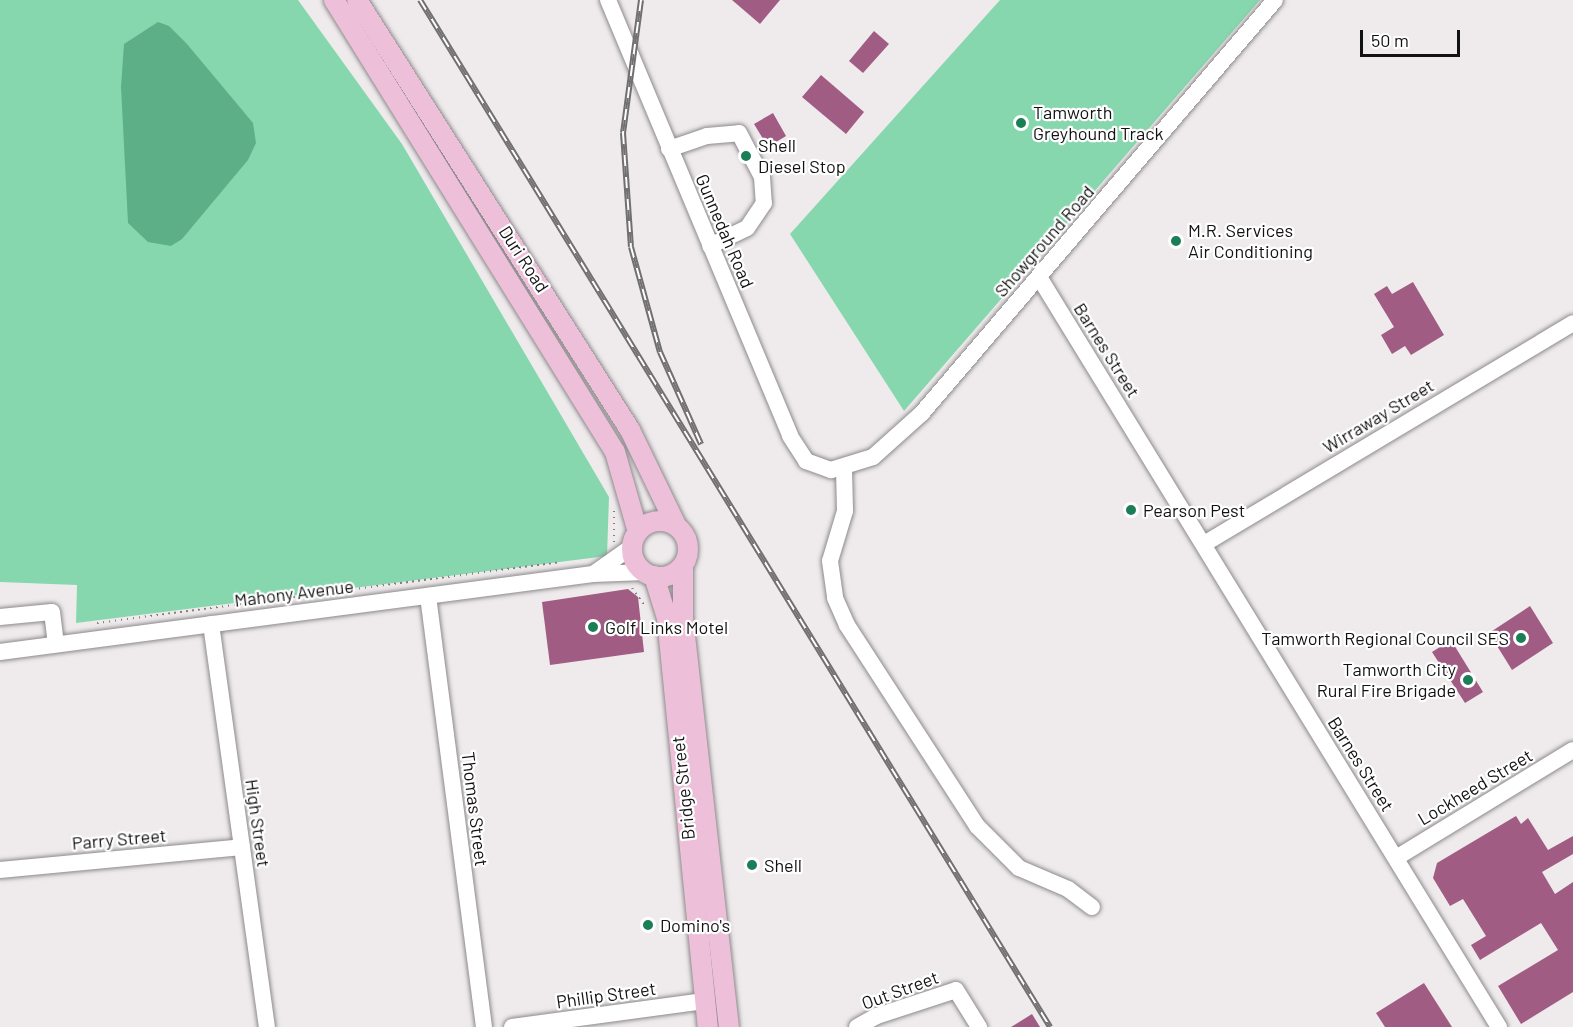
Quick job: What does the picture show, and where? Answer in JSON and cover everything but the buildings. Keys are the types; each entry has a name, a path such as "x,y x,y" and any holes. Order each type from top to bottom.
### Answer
{"main road":[{"name":"Duri Road","path":"334,0 615,452 636,539"},
{"name":"Duri Road","path":"357,0 630,430 676,525"},
{"path":"660,521 676,525 687,540 683,566 670,575 649,574 635,561 636,539 660,521"},
{"name":"Bridge Street","path":"683,566 683,618 729,1027"},
{"name":"Bridge Street","path":"649,574 663,605 708,1027"},
{"name":"Bridge Street","path":"704,1001 711,996 716,977 717,931"}],"street":[{"name":"Gunnedah Road","path":"608,0 793,443 806,461 818,468"},
{"name":"Showground Road","path":"818,468 844,469 873,457 906,430 1275,0"},
{"path":"669,149 707,136 739,133 762,177 764,203 747,228 710,246"},
{"name":"Barnes Street","path":"1039,277 1499,1027"},
{"name":"Wirraway Street","path":"1204,544 1573,323"},
{"path":"844,469 845,511 830,561 835,597 847,625 977,826 1018,868 1068,889 1092,907"},
{"path":"617,567 636,539"},
{"name":"Mahony Avenue","path":"0,652 593,574 617,567 649,574"},
{"name":"Thomas Street","path":"429,596 484,1027"},
{"path":"0,618 52,612 56,644"},
{"name":"High Street","path":"211,624 267,1027"},
{"name":"Lockheed Street","path":"1396,858 1573,750"},
{"name":"Parry Street","path":"0,870 242,847"},
{"name":"Out Street","path":"857,1027 877,1016 956,990 979,1027"},
{"name":"Phillip Street","path":"512,1027 579,1023 704,1001"}],"path":[{"path":"614,501 618,587 630,586 639,593 643,606 663,605"},
{"path":"89,624 558,562 568,565"}],"shaded area":[{"path":"0,0 298,0 402,144 609,497 607,556 76,623 77,585 0,582"},
{"name":"Tamworth Greyhound Track","path":"1000,0 1260,0 904,411 790,234"},
{"path":"158,22 169,26 187,44 253,123 256,143 248,160 182,239 171,246 148,242 128,223 121,87 124,44"}],"railway":[{"path":"420,0 1050,1027"},
{"path":"641,0 623,133 631,247 660,352 701,444"}],"place":[{"name":"Tamworth Greyhound Track","path":"1021,123"},
{"name":"Shell Diesel Stop","path":"746,156"},
{"name":"M.R. Services Air Conditioning","path":"1176,241"},
{"name":"Pearson Pest","path":"1131,510"},
{"name":"Golf Links Motel","path":"593,627"},
{"name":"Tamworth Regional Council SES","path":"1521,638"},
{"name":"Tamworth City Rural Fire Brigade","path":"1468,680"},
{"name":"Shell","path":"752,865"},
{"name":"Domino's","path":"648,925"}]}
